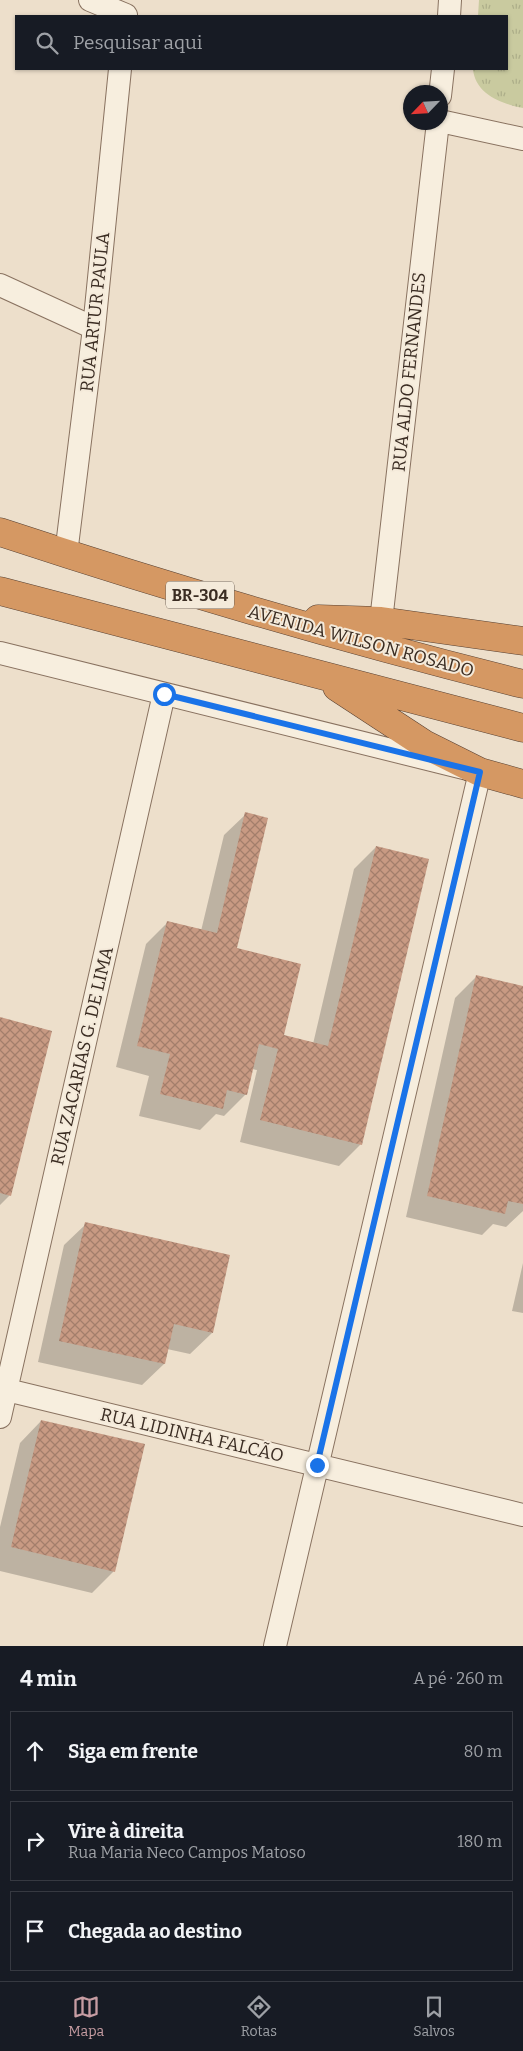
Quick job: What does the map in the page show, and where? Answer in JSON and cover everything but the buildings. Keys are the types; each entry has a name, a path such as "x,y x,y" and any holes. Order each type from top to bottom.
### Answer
{"highway":[{"name":"AVENIDA WILSON ROSADO","path":"0,532 274,618 402,654 523,684"},
{"name":"BR-304","path":"0,591 523,728"},
{"path":"274,618 381,621 523,641"},
{"path":"320,675 424,744 480,772 523,784"}],"street":[{"path":"90,0 126,11"},
{"path":"449,15 450,0"},
{"name":"RUA ARTUR PAULA","path":"66,554 94,328 120,70"},
{"path":"441,85 443,70"},
{"path":"448,124 523,139"},
{"name":"RUA ALDO FERNANDES","path":"381,621 438,130"},
{"path":"0,285 94,328"},
{"path":"0,653 480,772 274,1646"},
{"name":"RUA ZACARIAS G. DE LIMA","path":"0,1417 2,1389 164,694"},
{"name":"RUA LIDINHA FALCÃO","path":"2,1389 523,1515"}],"green space":[{"path":"479,0 523,0 523,108 507,104 491,96 484,91 475,78 473,70 508,70 508,15 478,15"}],"route":[{"path":"164,694 480,772 317,1465"}]}
